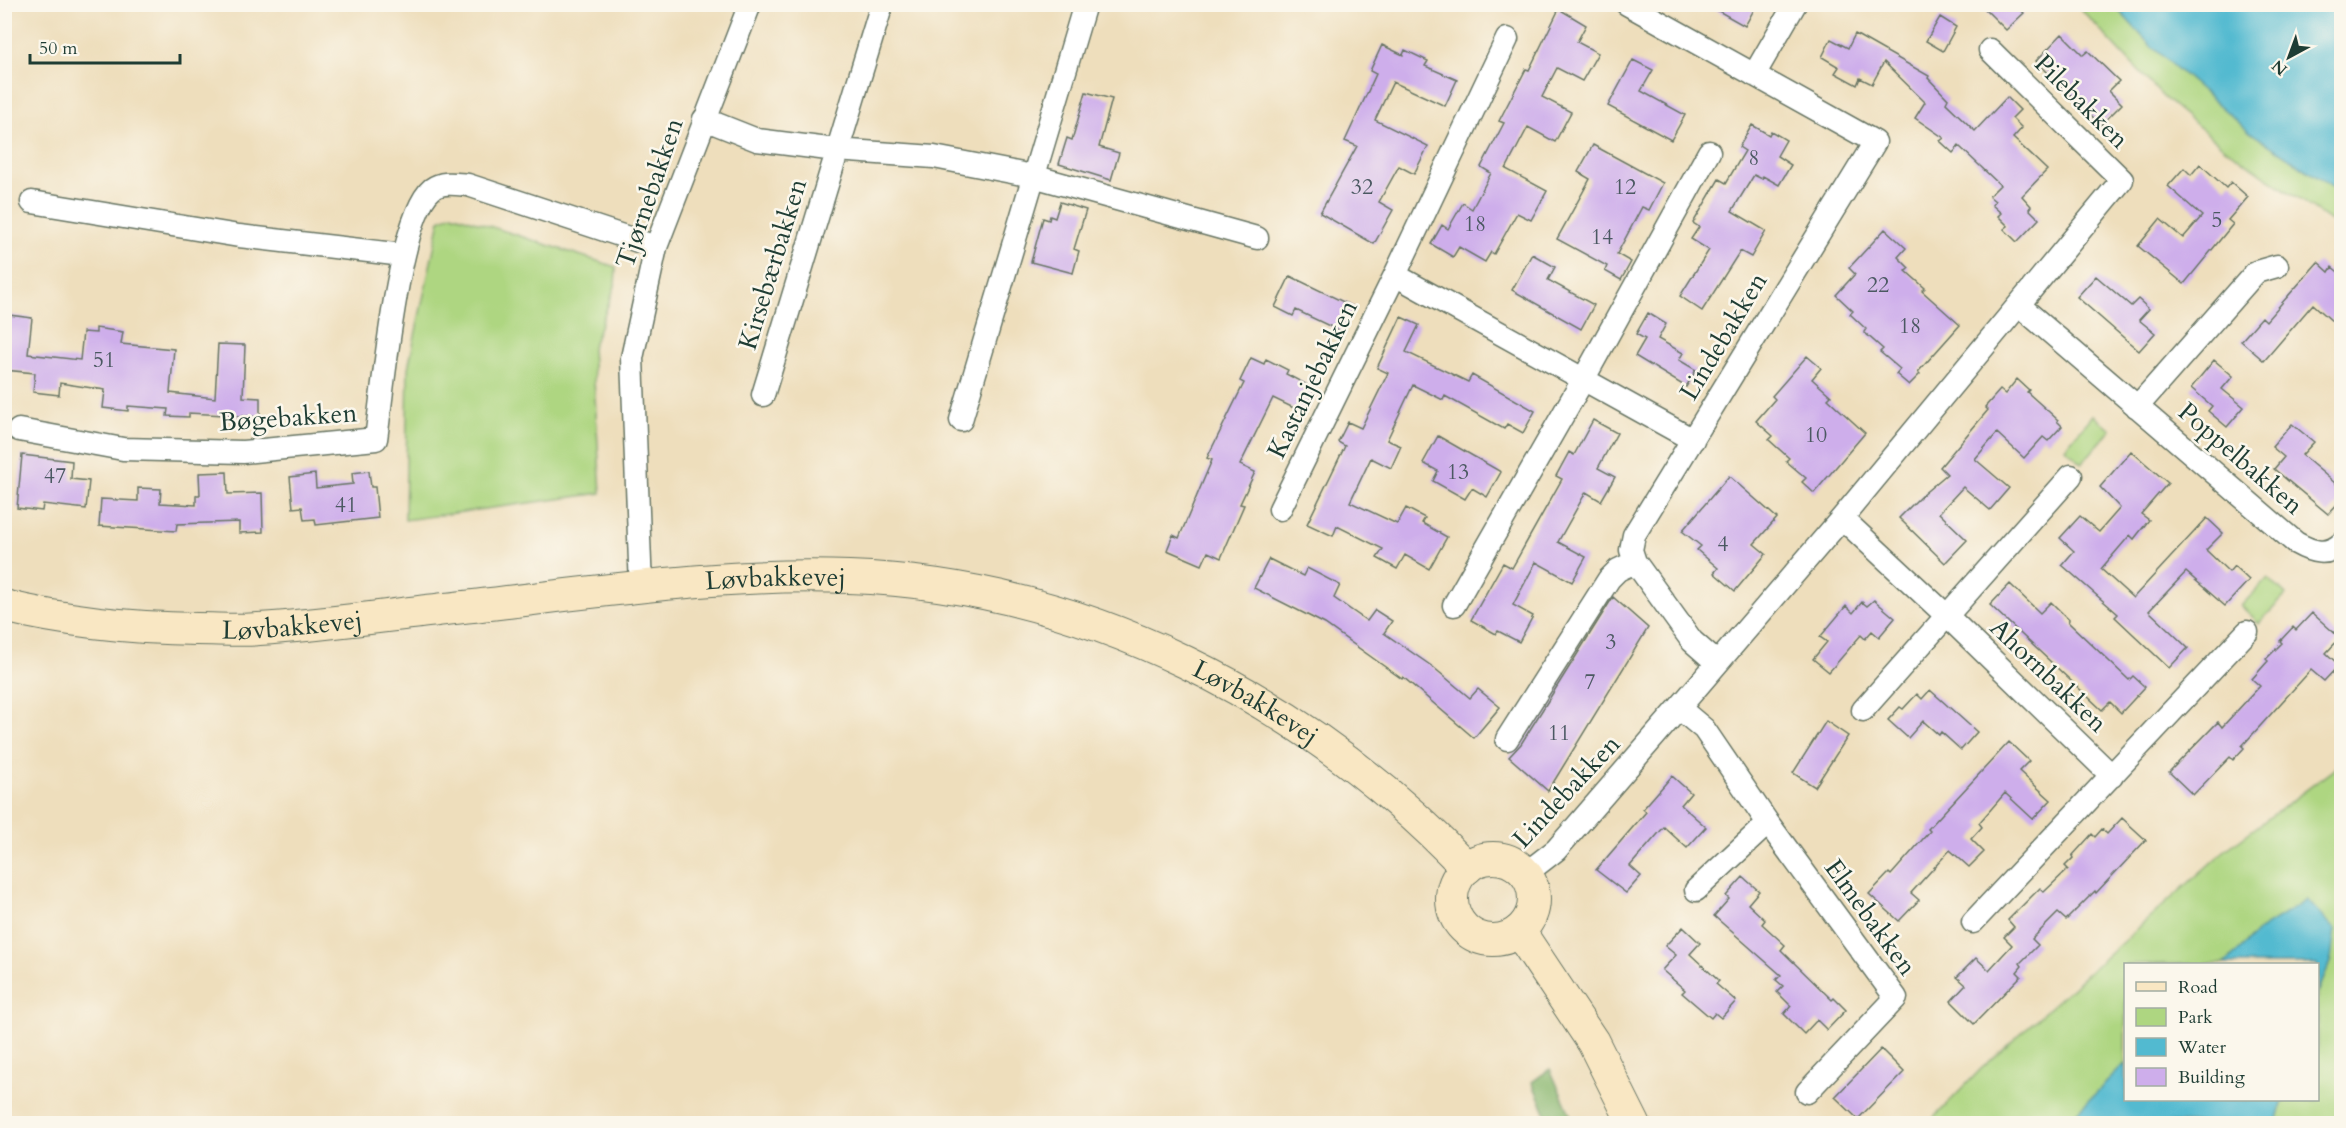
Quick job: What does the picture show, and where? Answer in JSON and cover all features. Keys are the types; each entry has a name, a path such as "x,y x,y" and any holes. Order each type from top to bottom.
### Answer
{"street":[{"name":"Tjørnebakken","path":"641,588 632,357 656,247 750,4"},
{"name":"Kirsebærbakken","path":"763,394 882,4"},
{"path":"961,420 1085,4"},
{"path":"1627,4 1754,75 1795,4"},
{"name":"Kastanjebakken","path":"1280,509 1507,39"},
{"name":"Pilebakken","path":"1990,50 2122,180 2019,305"},
{"name":"Lindebakken","path":"1635,562 1630,550 1634,535 1875,142 1754,75"},
{"name":"Kirsebærbakken","path":"704,119 757,140 836,150 934,157 1033,176 1257,238"},
{"path":"1454,605 1583,380 1709,152"},
{"name":"Bøgebakken","path":"19,430 134,449 243,452 376,439 403,255 420,205 435,187 450,184 468,185 656,247"},
{"path":"32,202 239,236 403,255"},
{"name":"Poppelbakken","path":"2137,407 2256,272 2277,266"},
{"path":"1395,274 1693,440"},
{"name":"Lindebakken","path":"1526,874 1556,850 1842,518 2019,305"},
{"name":"Poppelbakken","path":"2019,305 2296,543 2309,550 2324,552 2342,543"},
{"path":"1863,710 2071,476"},
{"name":"Ahornbakken","path":"1842,518 2112,776"},
{"path":"1507,739 1609,579 1618,570 1635,562 1692,641 1717,663"},
{"name":"Løvbakkevej","path":"4,606 55,618 139,628 256,630 754,578 849,577 944,586 1015,601 1102,625 1221,680 1299,726 1375,782 1467,868"},
{"path":"1973,922 2247,632"},
{"name":"Elmebakken","path":"1679,708 1704,729 1768,823 1896,998 1808,1092"},
{"path":"1696,890 1768,823"},
{"path":"1486,859 1497,859 1516,866 1526,874 1534,903 1527,923 1518,931 1501,939 1490,940 1470,933 1462,926 1453,907 1452,896 1455,886 1467,868 1486,859"},
{"path":"1518,931 1593,1042 1634,1124"}],"green space":[{"path":"2077,5 2114,5 2152,47 2250,132 2341,193 2341,228 2226,149 2163,97"},
{"path":"452,214 616,267 615,286 592,348 601,493 405,520 408,368 440,220"},
{"path":"2093,415 2111,430 2082,463 2065,448"},
{"path":"2268,578 2286,595 2259,623 2241,606"},
{"path":"2341,764 2341,1123 2277,1123 2283,1101 2319,1101 2319,990 2331,960 2259,930 2226,963 2124,963 2124,1065 2066,1123 1928,1124 1981,1069 2223,852"},
{"path":"1550,1069 1574,1123 1550,1123 1532,1082"}],"water":[{"path":"2114,5 2341,5 2341,193 2250,132 2152,47"},
{"path":"2307,900 2335,929 2331,959 2319,990 2319,963 2226,963 2259,930"},
{"path":"2124,1065 2124,1101 2283,1101 2277,1123 2066,1123"}],"building":[{"path":"1706,4 1757,4 1745,26"},
{"path":"1980,4 2015,4 2024,13 2006,30"},
{"path":"1559,9 1586,25 1577,42 1598,53 1582,81 1557,68 1542,97 1571,112 1555,142 1528,127 1506,169 1547,191 1531,220 1517,213 1494,254 1491,252 1485,262 1459,247 1453,257 1431,244 1442,225 1448,229 1463,203 1472,209 1491,173 1481,167 1504,123 1499,121 1526,69 1529,70"},
{"path":"1940,17 1956,27 1943,51 1926,41"},
{"path":"1855,34 1929,76 1928,78 1948,99 1946,103 1975,131 2007,97 2020,110 2012,118 2022,128 2013,138 2047,170 2022,196 2031,206 2029,209 2039,219 2017,242 2004,229 2008,226 1998,216 2001,213 1992,205 1995,201 1989,196 2000,185 1959,146 1953,153 1940,141 1944,138 1915,118 1925,102 1884,62 1872,84 1860,78 1857,85 1835,73 1839,67 1822,57 1831,39 1848,48"},
{"path":"2062,34 2083,55 2088,51 2119,81 2109,91 2122,104 2101,125 2036,61"},
{"path":"1382,45 1403,55 1405,50 1428,61 1425,66 1457,80 1445,106 1393,82 1375,120 1428,146 1414,174 1399,166 1379,202 1393,210 1374,244 1320,213 1357,146 1345,141 1376,74 1370,71"},
{"path":"1633,60 1653,70 1641,91 1685,115 1671,140 1608,106"},
{"path":"1086,92 1112,99 1099,147 1119,153 1111,180 1059,164 1067,138 1072,140"},
{"path":"1752,125 1769,135 1771,131 1786,140 1777,156 1791,165 1779,185 1763,176 1762,179 1754,175 1732,211 1766,231 1751,257 1740,251 1702,311 1680,296 1709,250 1691,239 1699,227 1693,223 1719,179 1726,183 1745,151 1739,147"},
{"path":"1593,145 1663,183 1649,210 1642,207 1617,254 1631,262 1621,280 1605,271 1607,266 1557,239 1590,179 1578,172"},
{"path":"2200,164 2226,188 2231,182 2248,197 2228,220 2233,224 2184,284 2138,246 2160,219 2183,238 2202,216 2168,186 2184,168 2191,175"},
{"path":"1060,202 1086,210 1074,249 1079,251 1073,273 1031,262 1043,218 1049,220 1050,216 1055,218"},
{"path":"1885,229 1906,248 1898,257 1909,268 1906,271 1925,288 1922,291 1960,325 1909,385 1896,374 1900,369 1880,352 1883,349 1864,332 1866,329 1850,314 1853,311 1836,295 1855,274 1849,268"},
{"path":"1532,254 1555,267 1548,280 1594,305 1581,329 1512,290"},
{"path":"2318,262 2329,272 2332,267 2342,275 2342,330 2313,304 2264,361 2241,341 2262,317 2266,321"},
{"path":"1290,276 1354,307 1342,332 1296,310 1293,316 1275,307"},
{"path":"2096,276 2131,306 2138,299 2149,309 2139,320 2155,333 2139,351 2077,297"},
{"path":"1648,313 1666,324 1658,339 1683,353 1679,360 1696,370 1686,387 1635,356 1645,339 1636,334"},
{"path":"9,315 32,318 28,354 80,360 83,332 96,333 96,328 123,332 121,344 174,349 170,393 215,398 218,344 245,345 243,397 260,398 260,417 189,413 189,417 167,416 168,409 128,406 128,411 103,408 105,390 60,383 59,395 33,392 35,373 4,370"},
{"path":"1401,317 1419,325 1406,352 1468,382 1472,375 1535,411 1523,433 1507,424 1504,429 1445,396 1443,400 1413,385 1387,440 1401,446 1391,468 1371,458 1350,502 1397,524 1406,508 1425,518 1422,523 1447,537 1429,569 1405,555 1397,569 1377,558 1383,549 1337,526 1333,536 1307,524 1345,446 1338,442 1348,422 1361,428 1388,373 1377,368"},
{"path":"1807,356 1821,368 1812,379 1831,396 1828,399 1865,433 1814,493 1802,482 1806,478 1786,461 1789,458 1769,440 1773,436 1756,421 1775,399 1772,396"},
{"path":"1251,358 1264,364 1266,359 1288,370 1286,374 1315,389 1304,413 1273,398 1240,465 1255,472 1240,504 1244,505 1221,558 1208,552 1202,565 1167,550 1173,535 1179,538 1212,460 1207,458 1244,383 1240,381"},
{"path":"2214,360 2233,376 2222,389 2244,407 2227,427 2208,411 2212,406 2191,388"},
{"path":"2017,379 2062,426 2048,441 2043,437 2024,458 1997,433 1975,459 2009,488 1990,510 1963,487 1939,513 1967,540 1945,563 1899,518 1947,474 1940,467 1988,410 1985,407 2000,390 2005,394"},
{"path":"1593,420 1617,433 1598,468 1615,477 1601,501 1586,492 1558,542 1586,557 1572,582 1536,562 1513,605 1533,616 1519,642 1498,631 1496,634 1471,620 1503,563 1512,568 1562,479 1556,476 1569,452 1574,455"},
{"path":"2292,424 2314,442 2302,455 2342,489 2342,499 2328,514 2274,469 2284,457 2272,447"},
{"path":"1438,436 1501,472 1487,497 1472,488 1465,499 1433,481 1438,471 1423,463"},
{"path":"2131,451 2168,483 2141,514 2149,520 2134,539 2130,535 2101,569 2133,598 2207,518 2223,533 2206,550 2229,572 2234,566 2249,580 2225,606 2186,572 2149,611 2188,648 2169,668 2115,617 2118,614 2062,565 2074,551 2060,538 2080,516 2099,532 2120,508 2100,487"},
{"path":"22,455 72,461 71,479 89,481 86,509 43,504 42,511 17,508"},
{"path":"369,471 371,487 375,487 378,518 316,525 315,519 304,520 302,507 293,508 290,477 315,474 316,488 353,484 352,473"},
{"path":"227,472 228,494 262,493 263,532 239,533 239,522 177,524 176,531 99,526 101,499 138,501 138,488 161,489 160,503 196,505 196,495 200,495 199,473"},
{"path":"1729,476 1777,518 1754,544 1766,554 1735,591 1714,573 1718,568 1697,550 1701,546 1682,531"},
{"path":"1269,559 1303,576 1307,568 1340,585 1334,598 1367,621 1375,610 1392,621 1384,633 1433,667 1470,698 1478,689 1500,707 1474,738 1403,677 1402,679 1325,624 1254,588"},
{"path":"2010,584 2040,613 2051,602 2069,620 2068,622 2129,680 2133,676 2145,687 2121,713 2110,702 2102,710 1990,605"},
{"path":"1613,597 1648,628 1548,791 1509,757 1521,744"},
{"path":"1874,600 1895,618 1879,637 1872,631 1865,639 1861,635 1829,672 1813,659 1827,642 1820,637 1846,606 1853,613 1862,602 1867,606"},
{"path":"2312,613 2340,638 2326,653 2339,665 2324,681 2311,670 2242,746 2244,748 2233,760 2230,757 2193,795 2169,772 2218,722 2222,727 2260,686 2252,679 2268,661 2266,659 2282,643 2280,641 2293,627 2296,630"},
{"path":"1930,690 1977,732 1961,750 1941,732 1939,735 1923,721 1908,738 1888,720 1900,707 1903,709 1917,694 1922,699"},
{"path":"1826,721 1848,736 1815,787 1793,773"},
{"path":"2009,742 2029,761 2019,771 2051,800 2033,819 2005,793 1979,823 1982,827 1971,839 1984,852 1969,867 1950,850 1911,893 1919,900 1899,921 1869,894 1889,873 1891,875 1930,831 1928,829"},
{"path":"1672,776 1691,793 1681,805 1706,827 1687,848 1664,827 1630,866 1641,876 1626,893 1596,870 1646,812 1643,809"},
{"path":"2122,818 2146,840 2096,893 2095,891 2066,920 2058,913 2032,939 2038,945 2020,963 2022,966 2017,972 2021,976 1974,1024 1951,1001 1966,985 1957,977 1976,958 1989,970 2012,945 2004,937 2014,927 2008,920 2040,888 2044,892 2068,869 2065,866 2092,834 2095,837 2102,829 2107,834"},
{"path":"1743,877 1759,891 1748,904 1765,920 1762,924 1785,945 1781,950 1832,1000 1834,998 1846,1010 1827,1030 1817,1020 1804,1034 1784,1014 1791,1006 1777,992 1783,986 1776,980 1781,975 1714,916 1729,899 1726,896"},
{"path":"1683,927 1700,943 1690,954 1719,981 1716,984 1736,1001 1721,1018 1715,1013 1711,1018 1682,993 1685,990 1662,970 1676,955 1665,946"},
{"path":"1881,1049 1904,1072 1858,1119 1835,1097"}]}
